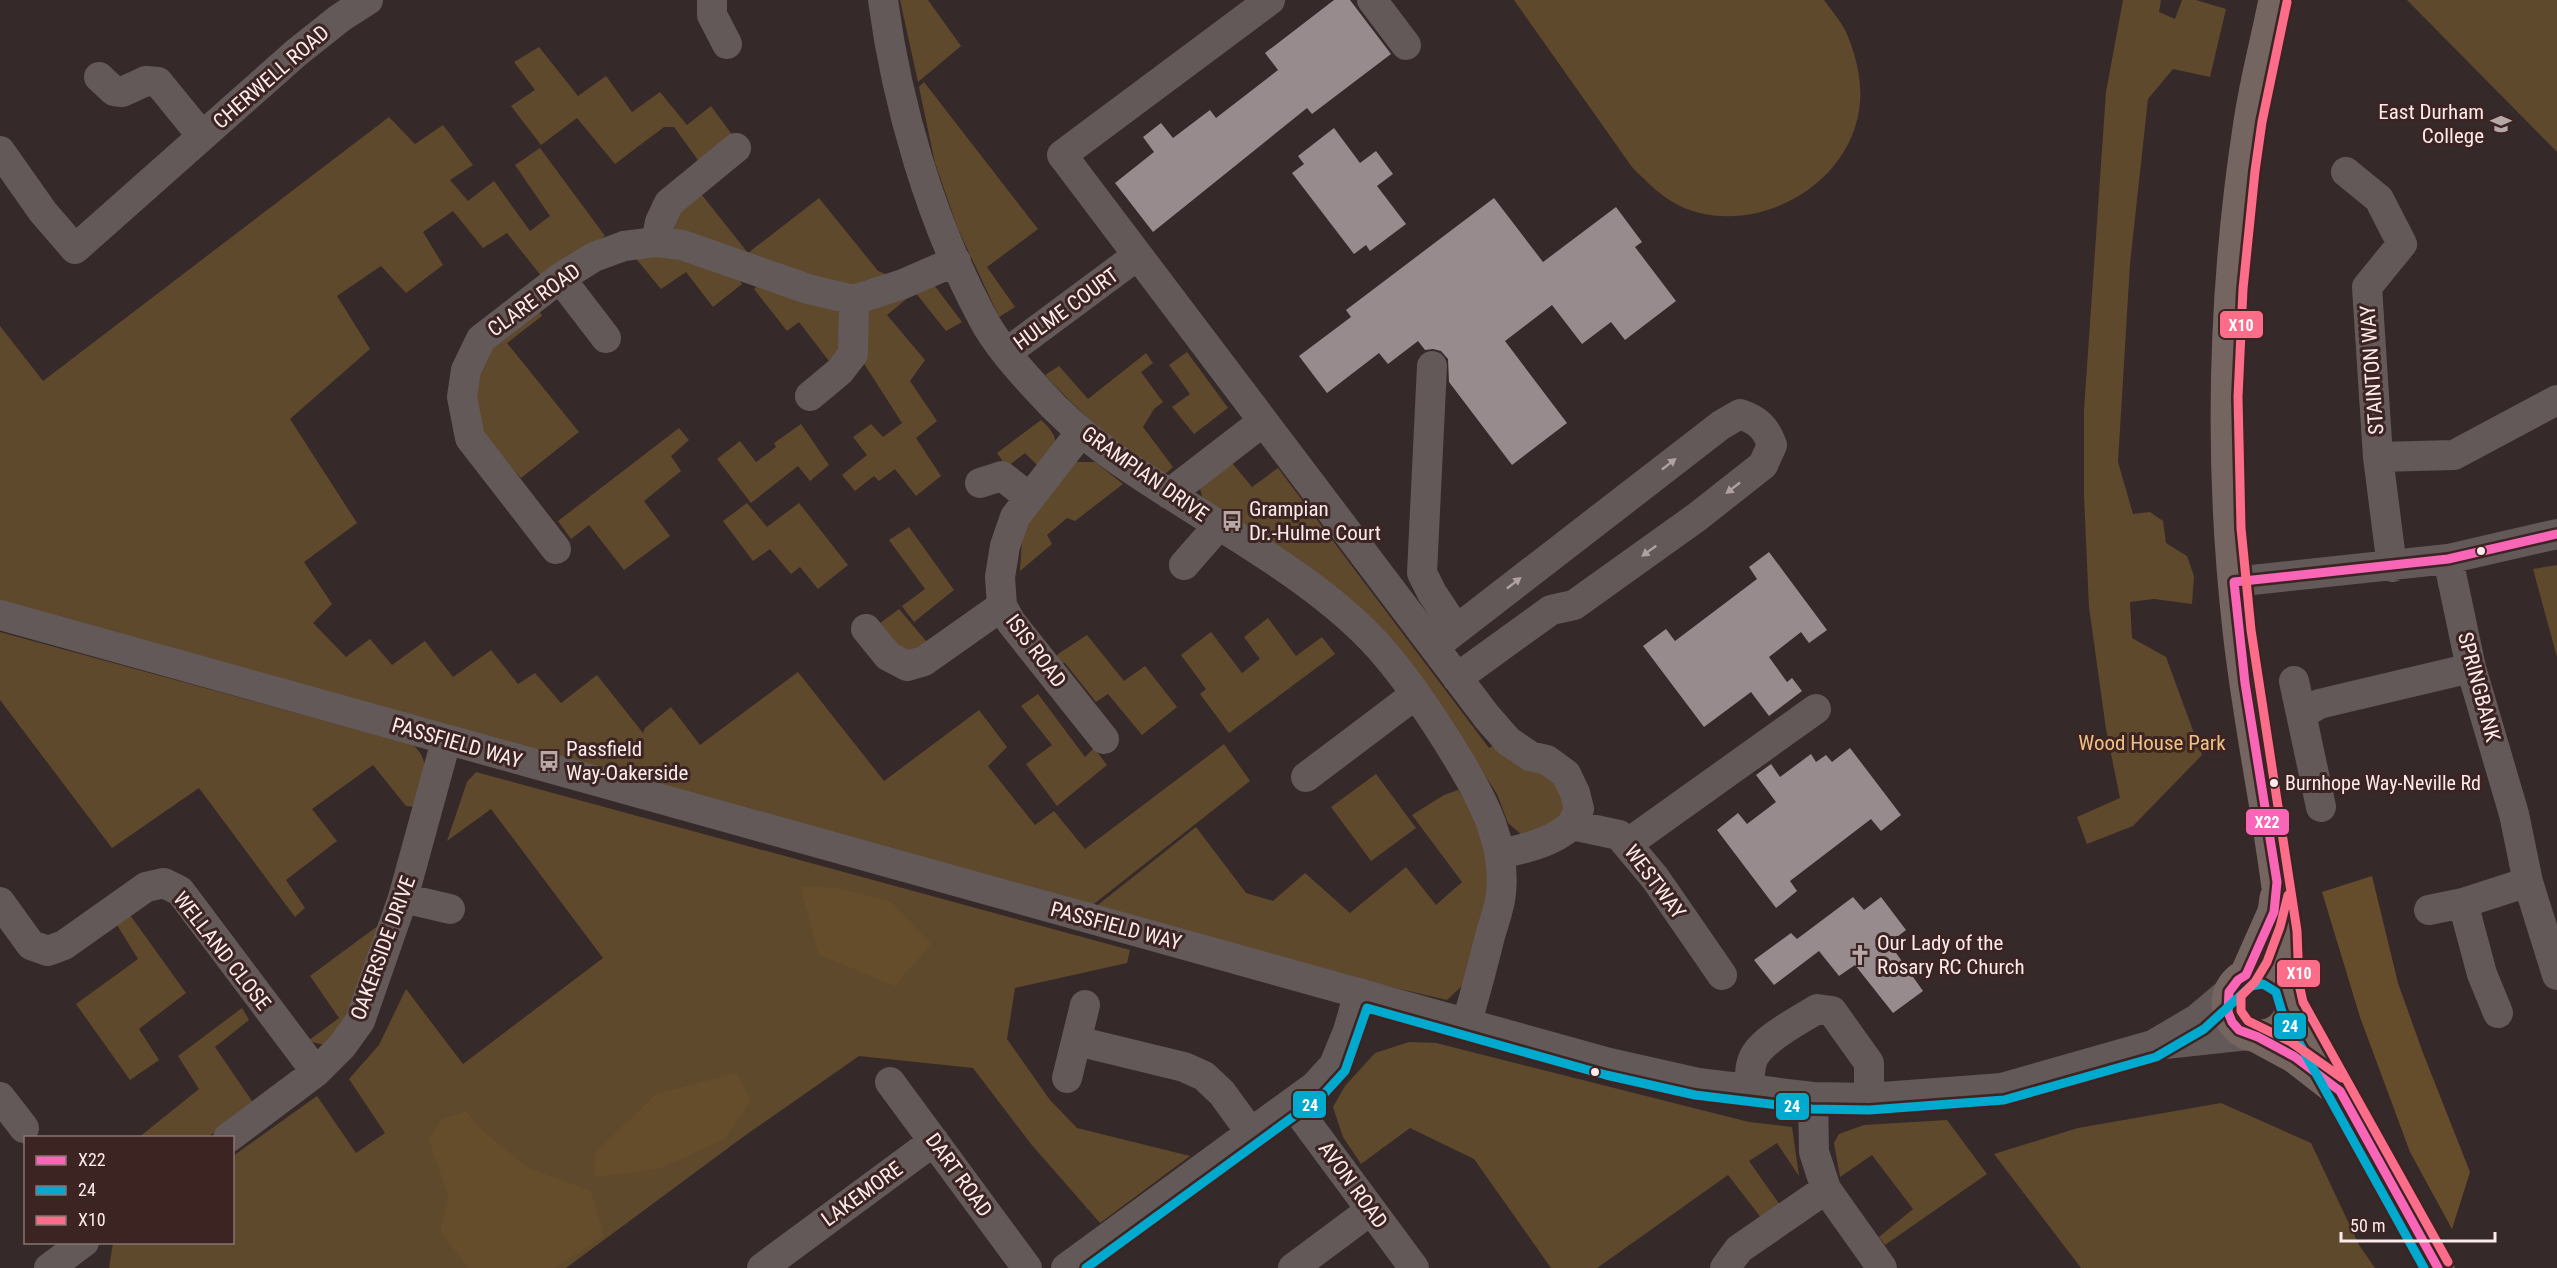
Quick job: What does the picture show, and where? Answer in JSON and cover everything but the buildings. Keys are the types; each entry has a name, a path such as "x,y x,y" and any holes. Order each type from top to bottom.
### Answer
{"main road":[{"path":"2253,1036 2278,1032 2290,1016 2290,996 2285,933 2245,682 2234,582 2229,529 2226,397 2231,288 2250,120 2275,0"},
{"path":"2277,882 2274,912 2238,983 2228,1012 2239,1030 2295,1058 2340,1091"},
{"path":"2238,983 2264,972 2277,977 2290,996 2438,1268"}],"street":[{"name":"CHERWELL ROAD","path":"0,151 43,212 75,249 296,52 333,9 368,0"},
{"path":"712,0 712,15 727,44"},
{"name":"GRAMPIAN DRIVE","path":"883,0 887,31 925,178 956,261 982,318 1006,353 1041,394 1082,432 1168,494 1219,525 1332,604 1378,646 1416,694 1483,800 1500,854 1501,893 1467,1022"},
{"path":"1270,0 1062,156 1445,638"},
{"path":"1372,0 1406,45"},
{"name":"CHERWELL ROAD","path":"99,77 114,91 122,92 146,81 158,82 202,136"},
{"path":"656,242 660,222 669,203 736,148"},
{"name":"STAINTON WAY","path":"2346,172 2379,199 2402,244 2367,287 2378,457 2392,567"},
{"name":"CLARE ROAD","path":"556,549 487,476 470,438 462,397 466,370 481,339 560,278 594,257 624,246 656,242 682,245 808,289 854,300"},
{"path":"810,396 840,371 853,354 854,300 903,284 956,261"},
{"name":"HULME COURT","path":"1006,353 1126,264"},
{"path":"560,278 606,338"},
{"path":"1432,366 1422,573 1432,592 1457,678 1508,741 1530,756 1547,760 1566,774 1575,793 1579,809 1572,825 1559,836 1543,844 1500,854"},
{"name":"STAINTON WAY","path":"2378,457 2454,455 2557,400"},
{"path":"1445,638 1721,424 1740,414 1755,418 1767,431 1772,445 1763,465 1697,517 1574,606 1551,610 1457,678"},
{"path":"1168,494 1251,430"},
{"name":"ISIS ROAD","path":"1082,432 1015,517 1005,546 1000,577 1002,606 1011,622 1104,739"},
{"path":"980,483 1002,476 1030,498"},
{"path":"1184,566 1219,525"},
{"path":"2234,582 2392,567 2448,559 2557,534"},
{"name":"SPRINGBANK","path":"2448,559 2471,668 2514,814 2528,882 2557,975"},
{"path":"866,629 888,656 907,666 924,661 1002,606"},
{"name":"PASSFIELD WAY","path":"0,615 1609,1063 1698,1083 1813,1097 1869,1098 2002,1088 2153,1045 2197,1019 2238,983"},
{"path":"2302,714 2319,704 2471,668"},
{"path":"2294,681 2322,807"},
{"path":"1306,777 1416,694"},
{"path":"1627,844 1816,709"},
{"name":"OAKERSIDE DRIVE","path":"229,1136 316,1072 342,1046 360,1021 403,898 446,741"},
{"name":"WESTWAY","path":"1572,825 1619,835 1655,878 1722,975"},
{"path":"2429,910 2463,903 2528,882"},
{"name":"WELLAND CLOSE","path":"0,902 32,945 48,951 64,945 146,887 164,883 180,891 316,1072"},
{"path":"403,898 450,909"},
{"path":"2463,903 2482,974 2498,1013"},
{"path":"1066,1268 1314,1086 1334,1065 1348,1031 1359,993"},
{"path":"1067,1078 1085,1005"},
{"path":"1749,1091 1752,1061 1764,1043 1817,1009 1832,1011 1869,1063 1869,1098"},
{"path":"2153,1045 2253,1036"},
{"path":"1077,1041 1184,1067 1204,1076 1222,1093 1251,1133"},
{"name":"DART ROAD","path":"890,1082 1027,1268"},
{"path":"0,1097 24,1128"},
{"path":"1813,1097 1814,1152 1826,1189 1882,1268"},
{"name":"AVON ROAD","path":"1292,1103 1414,1268"},
{"name":"LAKEMORE","path":"762,1268 799,1257 934,1141"},
{"path":"1725,1268 1739,1249 1826,1189"},
{"path":"1293,1268 1371,1210"}],"green space":[{"path":"900,0 928,0 961,46 918,82"},
{"path":"1514,0 1824,0 1845,30 1857,65 1860,102 1854,131 1840,158 1821,180 1796,197 1769,209 1740,216 1711,215 1682,207 1661,194 1632,167"},
{"name":"Wood House Park","path":"2123,0 2161,0 2159,12 2175,19 2182,0 2196,0 2226,9 2210,77 2173,69 2148,99 2130,264 2118,462 2133,514 2150,512 2163,521 2166,543 2187,556 2194,576 2192,604 2154,599 2130,602 2132,638 2166,657 2202,755 2133,826 2087,844 2077,817 2120,798 2106,729 2089,607 2084,496 2084,410 2106,92"},
{"path":"2407,0 2557,0 2557,152"},
{"path":"539,47 578,96 606,76 632,112 660,92 687,125 711,106 733,136 700,163 674,127 664,127 615,164 577,118 541,145 511,106 535,90 514,62"},
{"path":"924,82 1038,229 987,267 1015,307 999,317 958,229 935,163 919,87"},
{"path":"389,117 415,144 443,125 473,165 450,180 468,201 494,181 530,231 550,216 515,165 540,148 605,236 542,277 507,233 483,248 453,211 423,232 443,265 406,293 381,266 337,296 370,349 290,419 357,523 304,562 332,604 313,623 346,657 370,639 392,665 425,641 453,677 491,650 518,684 535,673 561,703 597,675 643,733 645,728 671,707 700,745 798,672 884,781 979,710 1007,747 988,766 1035,825 1054,811 1085,849 1224,744 1250,781 1090,907 0,606 0,326 43,381"},
{"path":"698,190 748,253 819,198 878,271 888,275 847,287 674,231 676,218"},
{"path":"656,252 737,276 742,284 713,307 686,272 661,289 633,255"},
{"path":"934,285 962,322 946,331 915,292"},
{"path":"757,286 836,309 841,316 841,354 832,365 799,322 787,331 754,289"},
{"path":"915,292 887,315 925,360 910,381 937,421 916,438 941,476 916,496 895,469 879,481 874,476 855,491 842,475 867,455 853,437 871,424 883,437 902,423 863,362 867,310"},
{"path":"538,309 542,316 507,343 579,432 521,478 498,452 480,426 476,405 477,382 484,361 495,346"},
{"path":"1187,352 1228,408 1194,434 1172,407 1190,394 1169,365"},
{"path":"1146,353 1153,363 1141,372 1163,402 1154,409 1143,427 1173,467 1164,475 1101,430 1045,375 1059,366 1088,399"},
{"path":"1041,420 1053,433 1054,449 1040,468 1025,453 1007,467 997,453"},
{"path":"801,424 829,465 810,481 798,466 751,503 717,459 740,441 756,462 776,447 774,443"},
{"path":"679,428 689,440 671,456 681,471 644,501 670,536 624,570 589,525 571,539 558,521"},
{"path":"1228,458 1252,487 1278,468 1489,748 1498,743 1562,782 1566,821 1522,835 1508,823 1497,794 1449,720 1203,501 1199,483"},
{"path":"1074,462 1095,462 1123,484 1075,521 1067,518 1047,535 1052,544 1020,571 1023,525"},
{"path":"747,503 767,527 799,503 848,565 818,589 800,567 791,574 770,549 753,561 723,521"},
{"path":"909,527 954,590 914,622 902,606 925,589 889,540"},
{"path":"2557,565 2557,657 2533,569"},
{"path":"899,609 931,647 912,652 899,649 875,627"},
{"path":"1268,618 1296,656 1322,637 1335,654 1229,733 1200,694 1206,689 1181,655 1211,632 1242,673 1260,659 1244,637"},
{"path":"0,632 413,745 425,766 417,807 406,806 373,765 312,809 337,841 286,880 305,908 295,917 199,788 112,848 0,700"},
{"path":"1087,635 1124,681 1145,666 1177,707 1142,735 1108,694 1096,702 1065,663 1054,662 1058,654"},
{"path":"1038,694 1085,757 1094,748 1107,765 1057,806 1026,764 1052,745 1021,706"},
{"path":"476,772 1130,950 1127,963 1015,988 1007,1039 1050,1100 1077,1128 1190,1156 1100,1223 1031,1144 973,1068 859,1056 743,1137 566,1268 109,1268 113,1244 234,1244 234,1155 317,1096 356,1153 385,1133 349,1079 379,1045 406,989 463,1064 603,958 491,809 447,841 467,782"},
{"path":"1376,774 1416,828 1371,861 1331,807"},
{"path":"1458,790 1484,831 1489,867 1486,901 1463,985 1447,1000 1353,978 1094,908 1196,827 1246,893 1273,901 1305,873 1350,913 1406,867 1436,905 1462,882 1412,815 1444,795"},
{"path":"130,915 186,993 139,1029 159,1060 130,1080 76,1004 138,959 117,925"},
{"path":"379,925 370,978 328,1046 308,1041 339,1018 310,976"},
{"path":"242,1008 249,1020 215,1047 254,1104 209,1136 140,1136 199,1089 178,1056"},
{"path":"1409,1042 1436,1043 1749,1122 1792,1127 1799,1176 1777,1143 1749,1161 1780,1205 1762,1219 1728,1175 1597,1268 1551,1268 1474,1159 1410,1128 1361,1164 1343,1137 1333,1107 1345,1086 1375,1053"},
{"path":"2221,1103 2311,1143 2359,1245 2375,1268 2081,1268 1994,1154 2078,1128"},
{"path":"1947,1120 1987,1174 1885,1245 1879,1237 1913,1209 1872,1155 1840,1177 1834,1143 1839,1134 1864,1125"}],"shaded area":[{"path":"2372,876 2398,983 2470,1172 2452,1229 2410,1152 2360,1017 2322,892"},
{"path":"800,886 837,888 891,902 931,944 895,986 819,955"},
{"path":"737,1073 751,1100 725,1139 659,1169 594,1177 595,1153 656,1094"},
{"path":"466,1111 483,1131 528,1168 591,1191 604,1236 554,1268 468,1268 440,1230 449,1198 429,1140 442,1119"}],"transit line":[{"name":"X10","path":"2287,2 2262,122 2243,289 2238,397 2241,528 2251,630 2297,931 2299,984 2303,1002 2448,1262"},
{"name":"X22","path":"2234,582 2448,559 2557,534"},
{"name":"X22","path":"2234,582 2245,683 2277,882 2274,912 2246,975 2238,980 2229,992 2228,1012 2232,1022 2239,1030 2258,1037 2295,1057 2340,1091 2438,1268"},
{"name":"X10","path":"2288,895 2280,927 2267,962 2255,982 2241,996 2241,1011 2248,1021 2291,1042 2342,1078"},
{"name":"24","path":"1086,1268 1323,1095 1345,1071 1367,1008 1606,1075 1695,1095 1812,1109 1869,1110 2004,1100 2156,1057 2204,1029 2251,986 2263,984 2276,992 2282,1012 2424,1268"}],"place":[{"name":"East Durham College","path":"2501,124"},
{"name":"Grampian Dr.-Hulme Court","path":"1232,521"},
{"name":"Passfield Way-Oakerside","path":"549,761"},
{"name":"Burnhope Way-Neville Rd","path":"2274,783"},
{"name":"Our Lady of the Rosary RC Church","path":"1860,955"}]}
